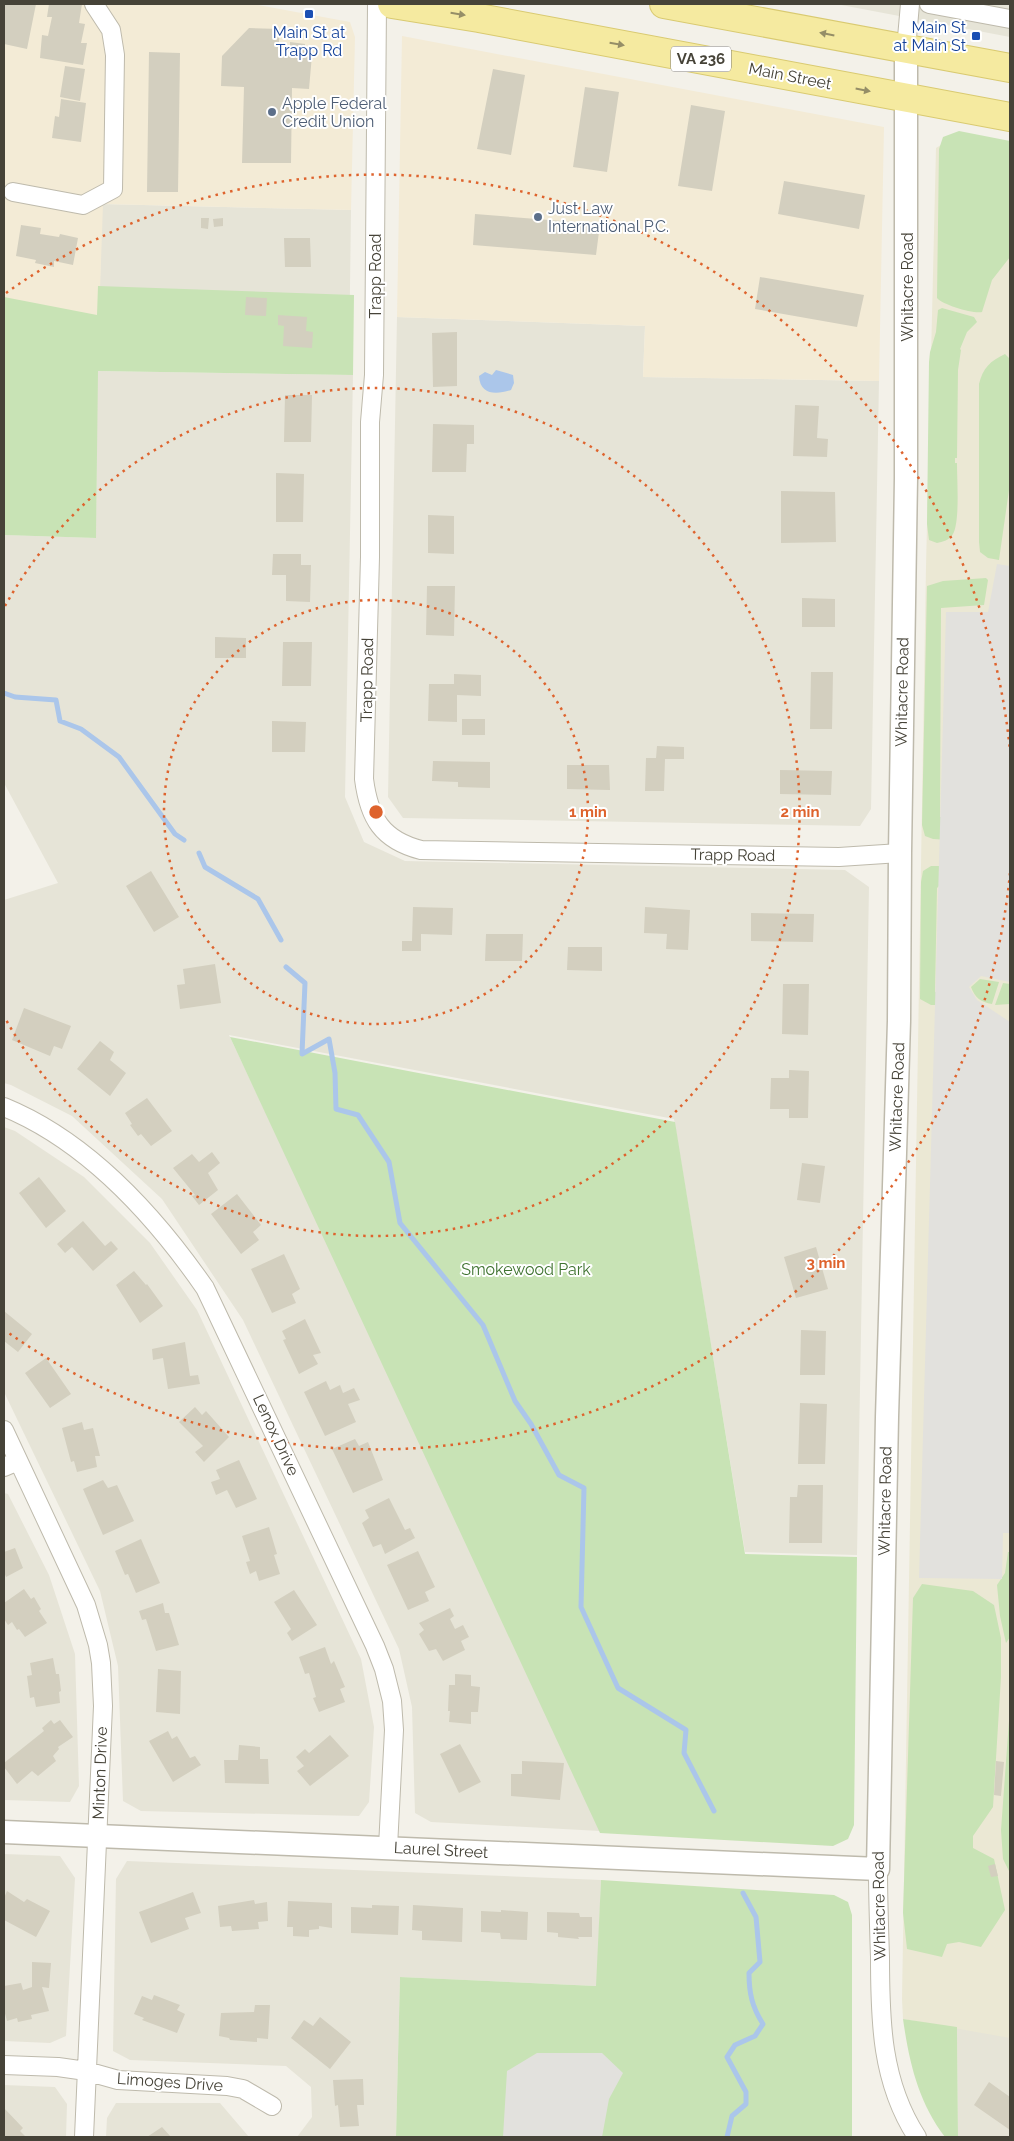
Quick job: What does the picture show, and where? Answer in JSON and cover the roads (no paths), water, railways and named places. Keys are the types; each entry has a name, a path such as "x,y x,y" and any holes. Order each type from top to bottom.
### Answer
{"main road":[{"name":"Main Street","path":"392,4 479,18 1010,117"},
{"path":"664,4 1010,68"}],"street":[{"path":"13,192 83,205 113,189 115,55 110,30 94,4"},
{"name":"Trapp Road","path":"376,4 374,375 370,422 370,557 364,779 372,816 394,840 421,850 839,857 900,853"},
{"path":"906,49 910,4"},
{"path":"930,4 1010,19"},
{"name":"Whitacre Road","path":"906,49 906,469 900,853 900,1021 886,1417 878,1869 882,2039 894,2086 907,2120 917,2137"},
{"name":"Lenox Drive","path":"4,1107 47,1129 125,1190 159,1226 205,1288 375,1646 384,1669 392,1701 394,1730 388,1847"},
{"name":"Minton Drive","path":"4,1430 11,1464 86,1606 98,1644 103,1685 84,2137"},
{"name":"Laurel Street","path":"4,1832 878,1869"},
{"name":"Limoges Drive","path":"4,2065 58,2067 86,2071 118,2080 227,2086 243,2090 272,2106"}],"water":[{"path":"496,370 513,375 514,383 511,390 495,393 482,387 479,376 485,372 492,375"}],"waterway":[{"path":"4,693 15,697 56,700 60,721 81,729 119,757 175,834 184,840"},
{"path":"199,853 205,867 258,899 281,940"},
{"path":"286,967 305,983 302,1054 329,1039 335,1073 336,1109 358,1115 389,1162 400,1223 483,1325 515,1401 531,1424 559,1475 584,1488 581,1607 618,1688 686,1730 684,1753 714,1811"},
{"path":"727,2137 732,2116 746,2104 746,2092 727,2057 735,2045 755,2036 763,2024 754,2006 749,1980 749,1973 760,1962 756,1917 743,1893"}],"place":[{"name":"Main St at Trapp Rd","path":"309,14"},
{"name":"Main St at Main St","path":"976,36"},
{"name":"Apple Federal Credit Union","path":"272,112"},
{"name":"Just Law International P.C.","path":"538,217"}],"park label":[{"name":"Smokewood Park","path":"526,1269"}]}
